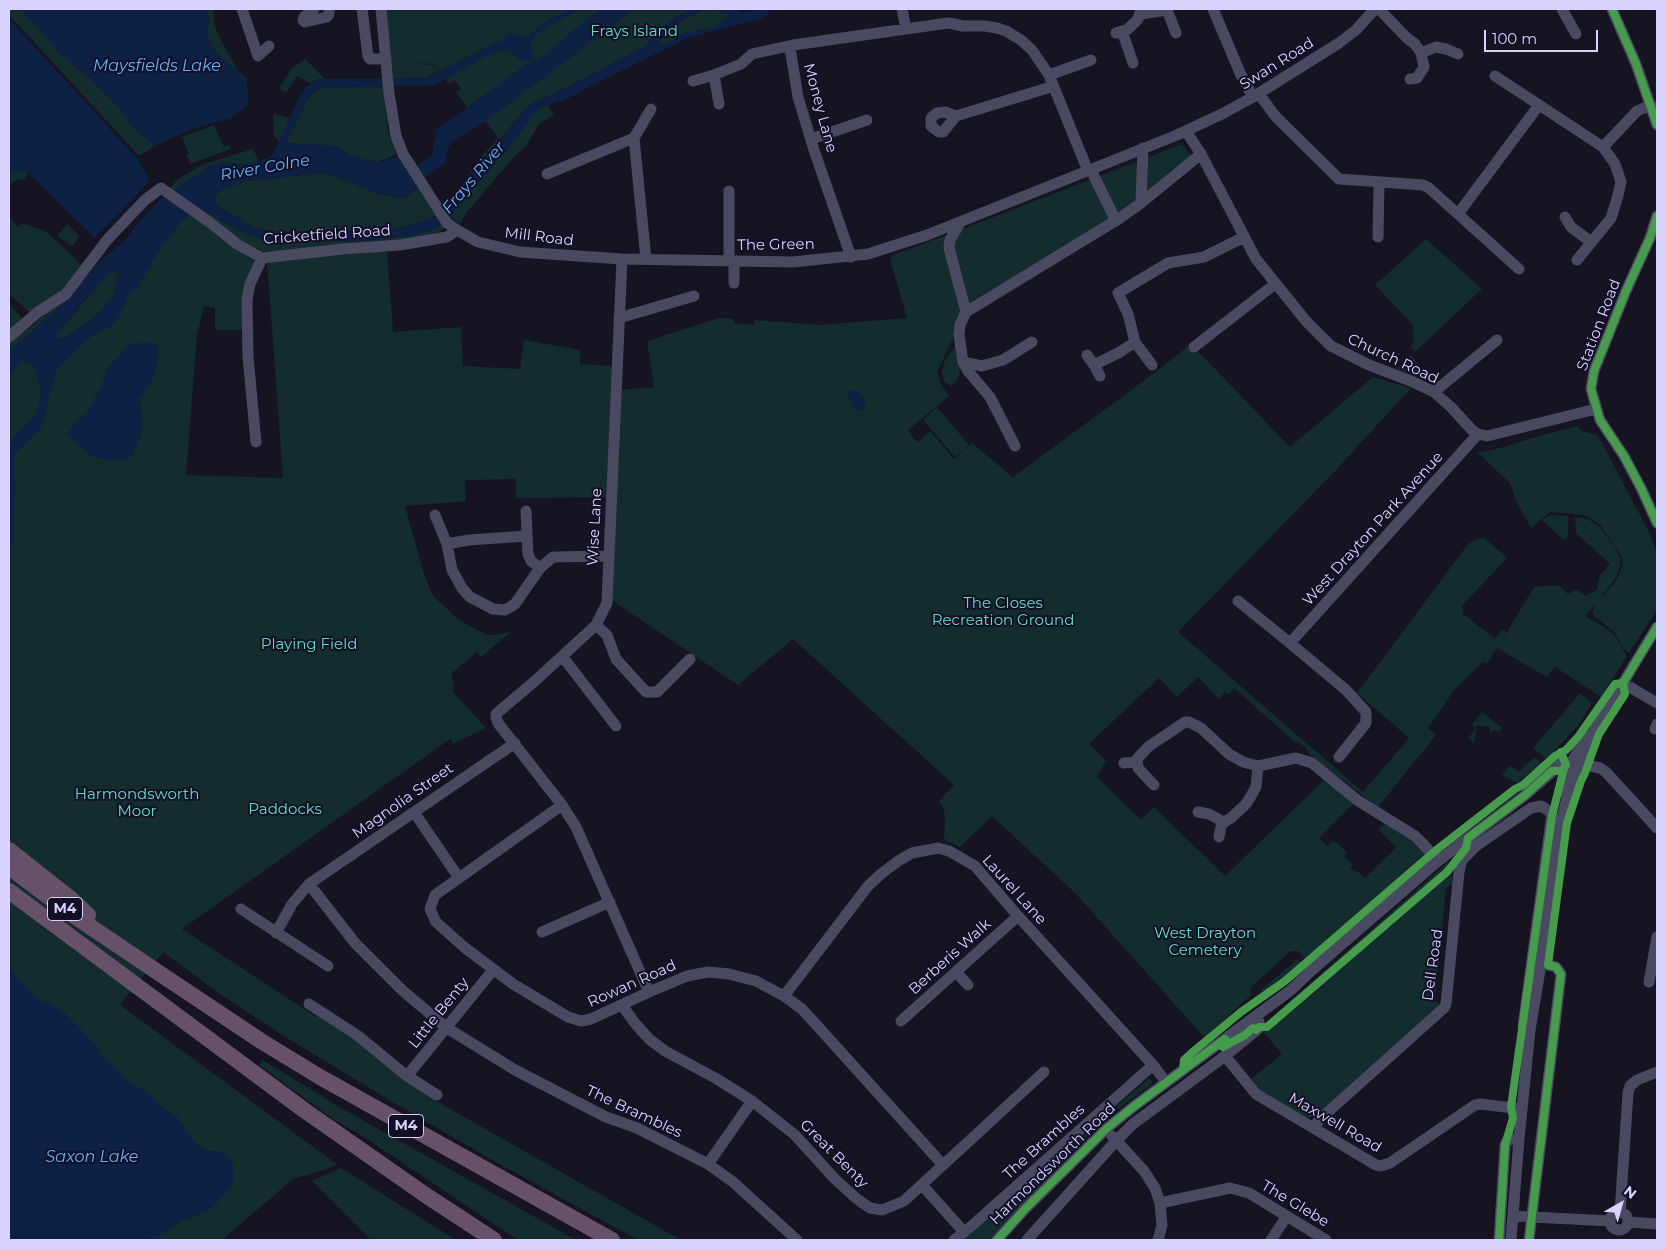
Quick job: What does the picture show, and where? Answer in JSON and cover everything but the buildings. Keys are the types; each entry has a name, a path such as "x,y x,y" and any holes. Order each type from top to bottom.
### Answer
{"highway":[{"path":"9,850 71,898 123,948"},
{"name":"M4","path":"9,867 73,915 205,1004 320,1078 612,1240"},
{"name":"M4","path":"9,891 344,1138 494,1240"},
{"path":"9,905 77,952 133,984"}],"street":[{"path":"242,9 258,56 270,46"},
{"path":"314,9 304,17 303,20 305,22 326,17 329,14 329,9"},
{"path":"362,9 367,55 370,59 386,59"},
{"path":"381,9 388,94 394,127 404,154 435,204 452,226"},
{"path":"902,9 906,30"},
{"path":"1212,9 1242,75 1256,95 1339,180 1423,185 1429,188 1519,269"},
{"name":"Swan Road","path":"1186,130 1224,114 1339,43 1356,30 1375,9"},
{"path":"1379,9 1415,44 1421,53 1424,67 1418,78 1410,79"},
{"path":"1562,9 1576,34"},
{"path":"1612,9 1624,34 1657,125"},
{"path":"1133,63 1119,32 1128,29 1138,19 1141,11 1167,10 1176,33"},
{"name":"Money Lane","path":"850,257 798,97 790,48 793,45 949,23 963,26 997,28 1015,36 1038,57 1052,81 1089,171"},
{"path":"693,81 741,64 752,54 793,45"},
{"path":"1421,53 1436,46 1458,54"},
{"path":"956,116 1052,81 1090,60"},
{"path":"714,75 719,104"},
{"path":"1495,76 1603,147 1615,164 1621,182 1618,199 1611,218 1577,260"},
{"path":"1458,214 1539,105"},
{"path":"1603,147 1637,111 1651,105"},
{"path":"646,259 634,138 651,109"},
{"path":"811,140 867,120"},
{"name":"The Green","path":"622,259 793,262 868,254 960,223 1186,130"},
{"name":"Church Road","path":"1186,130 1201,154 1256,259 1306,321 1331,346 1369,365 1434,392 1478,434"},
{"path":"547,174 634,138"},
{"path":"1141,203 1143,148"},
{"path":"1016,446 990,397 968,371 963,362 959,335 960,325 966,312 1116,221 1201,154"},
{"path":"1089,171 1116,221"},
{"path":"1378,236 1379,182"},
{"name":"Cricketfield Road","path":"9,337 38,312 66,294 107,240 146,200 161,188 237,244 262,258 400,245 447,237 452,226"},
{"path":"728,191 731,261 734,283"},
{"name":"Station Road","path":"1657,216 1650,238 1626,291 1594,371 1591,389 1600,420 1624,456 1657,523"},
{"path":"1565,217 1571,226 1591,242"},
{"path":"960,223 952,235 949,248 966,312"},
{"name":"Mill Road","path":"452,226 478,242 512,251 559,256 622,259"},
{"path":"927,235 949,248"},
{"path":"1152,365 1135,342 1128,314 1118,293 1168,263 1204,257 1244,237"},
{"path":"256,442 248,357 247,300 250,284 262,258"},
{"name":"Wise Lane","path":"515,742 497,721 496,714 596,625 607,603 622,259"},
{"path":"1194,347 1276,284"},
{"path":"619,318 694,296"},
{"path":"1434,392 1497,340"},
{"path":"963,362 982,366 1003,360 1032,342"},
{"path":"1100,376 1091,360 1120,352 1135,342"},
{"path":"1478,434 1493,436 1596,409"},
{"name":"West Drayton Park Avenue","path":"1290,644 1478,434"},
{"path":"526,511 528,554 533,564 540,568"},
{"path":"435,516 447,544 452,570 462,588 470,597 493,609 504,610 515,604 540,568 552,557 609,556"},
{"path":"447,544 469,540 526,536"},
{"path":"1238,601 1346,690 1366,712 1366,723 1339,757"},
{"path":"596,625 607,635 616,659 646,692 657,692 690,659"},
{"path":"1511,1240 1530,1030 1562,820 1567,798 1573,790 1574,766 1657,627"},
{"path":"562,656 616,726"},
{"path":"1623,683 1657,703"},
{"path":"1154,786 1139,770 1136,762 1141,752 1186,722 1202,728 1229,754 1243,762 1258,766 1296,758 1312,763 1357,800 1415,836 1438,861"},
{"path":"515,742 576,827 649,992"},
{"name":"Magnolia Street","path":"276,933 292,904 309,884 515,742"},
{"path":"1124,763 1136,762"},
{"path":"1219,837 1224,822 1246,804 1256,787 1258,766"},
{"name":"Harmondsworth Road","path":"996,1240 1106,1129 1166,1082 1291,990 1438,861 1472,842 1552,771 1574,766 1593,766 1606,772 1657,828"},
{"path":"414,812 459,878 562,805"},
{"name":"Dell Road","path":"1313,1128 1320,1118 1446,1006 1460,865 1472,842 1531,808 1541,806 1549,812 1552,818 1523,1026"},
{"path":"1198,812 1208,814 1224,822"},
{"name":"Laurel Lane","path":"784,996 868,886 898,861 912,853 938,848 944,849 975,866 1166,1082"},
{"name":"Rowan Road","path":"459,878 435,895 430,909 436,922 464,947 513,984 568,1017 581,1022 590,1020 686,976 708,972 729,974 756,981 784,996 802,1009 943,1165"},
{"path":"309,884 355,943 403,991 446,1028"},
{"path":"542,932 610,902"},
{"path":"241,909 328,966"},
{"name":"Berberis Walk","path":"901,1021 1018,916"},
{"path":"1649,982 1657,937"},
{"path":"1529,1240 1561,974 1556,967 1548,965"},
{"name":"Little Benty","path":"407,1076 494,970"},
{"path":"956,972 968,984"},
{"path":"309,1004 357,1035 407,1076 437,1095"},
{"name":"Great Benty","path":"622,1005 649,1039 665,1051 717,1079 752,1101 795,1135 835,1179 857,1199 870,1208 882,1210 904,1201 1044,1072"},
{"path":"1027,1240 1133,1124 1225,1056 1258,1029 1259,1022 1256,1016"},
{"name":"The Brambles","path":"446,1028 515,1070 606,1117 637,1128 708,1164 733,1182 797,1240"},
{"name":"Maxwell Road","path":"1225,1056 1256,1094 1376,1165 1386,1166 1475,1105 1522,1109"},
{"name":"The Brambles","path":"954,1240 1153,1066"},
{"path":"1620,1212 1628,1093 1631,1085 1637,1080 1657,1072"},
{"path":"708,1164 752,1101"},
{"path":"1106,1129 1150,1179 1160,1203 1162,1225 1158,1240"},
{"path":"1499,1240 1505,1145 1511,1139 1519,1139"},
{"path":"922,1185 964,1232"},
{"name":"The Glebe","path":"1160,1203 1230,1188 1249,1193 1326,1240"},
{"path":"1620,1212 1626,1215 1628,1222 1618,1235 1610,1221 1614,1214 1620,1212"},
{"path":"1272,1240 1287,1216"},
{"path":"1512,1216 1610,1221"},
{"path":"1628,1222 1657,1224"}],"green space":[{"path":"9,9 21,9 62,55 100,88 123,112 132,126 155,146 139,156 9,15"},
{"path":"205,9 213,9 215,27 221,40 238,71 247,78 246,80 215,52 207,32 209,18"},
{"name":"Frays Island","path":"384,9 692,9 682,13 660,29 646,46 564,89 530,104 467,178 475,164 498,138 486,121 467,107 456,93 461,89 455,80 449,84 432,64 411,62 432,65 438,72 427,78 388,79"},
{"path":"707,9 730,15 712,29 696,31 677,37 659,47 657,44 673,26"},
{"path":"305,59 325,79 318,79 311,84 297,76 286,93 279,88 291,69"},
{"path":"329,87 383,87 388,133 399,153 377,163 352,156 334,146 286,143 306,101 316,90"},
{"path":"548,105 554,115 539,124 526,146 513,158 466,213 460,224 449,216 538,108"},
{"path":"274,114 290,118 280,142 274,136"},
{"path":"214,125 224,147 229,145 231,149 190,164 186,155 189,154 182,137"},
{"path":"1182,144 1191,156 1124,211 967,304 937,372 941,384 949,396 908,430 918,442 930,431 954,459 972,443 1013,477 1191,344 1290,447 1373,377 1411,388 1335,471 1178,632 1363,792 1409,738 1357,693 1468,544 1477,539 1485,538 1507,558 1461,607 1464,610 1462,613 1495,639 1502,629 1506,632 1503,639 1534,587 1558,585 1568,594 1576,589 1586,596 1598,588 1599,576 1610,564 1576,533 1575,517 1588,519 1600,527 1620,558 1621,564 1616,577 1599,600 1614,584 1623,565 1621,556 1601,526 1583,515 1550,512 1531,528 1515,499 1510,483 1477,452 1493,450 1577,426 1582,431 1597,435 1648,530 1657,553 1657,610 1629,653 1624,649 1615,633 1592,614 1596,604 1585,616 1609,630 1616,637 1627,656 1601,697 1555,667 1547,677 1497,648 1487,664 1483,662 1455,689 1428,728 1436,735 1378,807 1311,756 1305,747 1298,742 1296,743 1234,688 1229,694 1225,692 1219,699 1198,677 1177,697 1159,678 1089,744 1106,760 1097,777 1141,820 1154,807 1225,876 1325,779 1353,804 1319,838 1327,846 1332,841 1336,842 1347,853 1344,856 1353,865 1350,867 1355,872 1357,871 1365,878 1396,848 1378,829 1385,824 1414,842 1424,854 1307,960 1298,951 1291,951 1252,986 1250,990 1251,995 1205,1038 1075,893 992,816 960,847 944,840 944,809 939,801 954,785 793,639 738,685 610,599 619,390 654,387 647,341 719,318 733,319 734,323 754,325 755,320 820,325 907,318 890,259 893,255","holes":["853,390 860,393 866,404 862,410 853,406 849,397"]},
{"path":"253,149 259,161 244,165 234,163 211,165 172,193 168,190 178,179 204,164"},
{"path":"9,172 28,172 25,180 18,179 9,185"},
{"path":"321,173 333,175 373,192 394,197 404,198 419,184 437,216 397,229 368,232 269,231 254,228 221,208 214,198 220,190 246,181"},
{"path":"199,208 219,219 287,244 316,239 351,242 393,238 424,232 442,223 444,228 438,233 412,239 273,252 262,251 228,233 197,210"},
{"path":"192,213 234,248 253,260 254,264 243,294 242,330 215,330 215,308 204,306 197,335 186,475 283,478 267,261 387,251 393,332 461,327 463,366 520,369 524,340 580,350 580,364 612,366 606,497 516,498 516,479 465,480 466,501 405,506 424,574 433,596 458,619 479,631 488,635 511,632 481,657 477,652 451,674 454,684 453,692 486,728 453,744 450,739 182,929 315,1016 327,1018 437,1098 436,1101 681,1240 638,1240 501,1165 287,1038 223,996 163,952 120,1005 338,1165 294,1178 222,1240 9,1240 9,375 21,362 35,366 87,340 109,319 119,301 125,298 180,222"},
{"path":"9,216 18,227 21,223 45,231 83,267 64,292 29,312 9,294"},
{"path":"67,224 79,237 72,246 57,236"},
{"path":"1426,239 1482,289 1415,352 1411,347 1414,341 1412,324 1375,285"},
{"path":"112,271 119,275 117,287 111,299 97,315 75,332 60,339 57,338 57,334 102,280"},
{"path":"69,297 59,308 9,351 11,340"},
{"path":"9,304 22,318 9,331"},
{"path":"956,345 960,367 959,376 955,383 950,386 944,381 942,373 945,360"},
{"path":"1411,355 1429,377 1429,380 1397,369"},
{"path":"937,407 969,445 955,457 923,420"},
{"path":"1550,515 1568,516 1568,535 1566,539 1562,539 1542,520"},
{"path":"1580,693 1592,703 1578,726 1546,759 1533,748"},
{"path":"1482,712 1502,728 1499,732 1495,730 1490,733 1490,727 1477,725 1474,743 1468,738 1476,729 1472,725"},
{"path":"1535,757 1541,763 1517,783 1502,775 1510,765 1518,772"},
{"path":"1447,863 1450,867 1453,884 1446,888 1435,1001 1441,1005 1315,1116 1306,1118 1262,1093 1251,1079 1282,1054 1263,1032 1271,1025 1269,1020"},
{"path":"1298,959 1306,966 1306,969 1266,999 1261,993 1262,989"},
{"path":"263,1060 341,1108 576,1240 518,1240 367,1139 333,1119 259,1065"},
{"path":"1149,1078 1153,1083 1100,1123 990,1240 963,1240"},
{"path":"341,1168 456,1240 371,1240 312,1181"}],"water":[{"name":"Maysfields Lake","path":"21,9 205,9 209,18 207,32 215,52 246,80 249,98 246,106 231,118 192,129 155,146 132,126 123,112 100,88 62,55"},
{"name":"Frays River","path":"569,9 581,9 553,23 536,35 529,44 534,55 528,61 520,60 508,49 491,54 434,85 321,88 315,90 306,101 286,143 334,146 352,156 377,163 400,155 418,183 409,195 404,198 373,192 333,175 321,173 246,181 220,190 214,198 217,204 254,228 269,231 368,232 397,229 419,223 437,216 530,104 564,89 646,46 668,23 682,13 692,9 707,9 732,9 743,13 756,9 770,9 767,15 762,18 688,38 567,99 539,108 507,150 439,226 424,232 409,236 351,242 316,239 287,244 263,240 236,230 200,208 192,213 180,222 158,252 138,288 119,301 109,319 57,369 41,428 13,457 16,491 13,508 14,538 9,559 9,441 36,414 41,393 35,367 29,363 21,362 9,375 9,351 59,308 99,262 124,241 161,199 211,165 223,162 244,165 266,159 274,153 300,94 318,79 427,78 499,42 506,35 511,33 524,38 553,17","holes":["707,9 716,10 729,16 712,29 685,33 669,43 658,46 657,44 663,35 673,26 700,11","113,271 119,275 117,287 111,299 97,315 75,332 60,339 57,338 57,334 76,310 102,280"]},
{"path":"599,9 635,9 486,121 452,141 440,163 437,157 439,153 433,143 437,138 434,131 454,116 456,117 528,63 543,56"},
{"path":"9,19 136,157 150,181 95,238 28,172 9,172"},
{"path":"151,342 157,346 159,355 153,379 140,398 142,426 140,439 132,455 118,461 92,457 67,435 73,424 85,415 102,384 107,369 129,344"},
{"path":"851,390 860,393 865,400 865,406 862,410 857,411 854,408 846,393"},
{"name":"Saxon Lake","path":"9,967 35,997 66,1014 95,1044 99,1054 112,1064 130,1083 147,1092 163,1108 177,1117 200,1147 206,1150 221,1152 230,1158 233,1164 234,1179 231,1186 215,1205 209,1210 180,1222 161,1234 156,1240 9,1240"}],"waterway":[{"name":"River Colne","path":"405,177 412,178 439,159 441,143"},
{"name":"River Colne","path":"93,327 109,319 119,301 123,285"}],"cycle path":[{"path":"1612,9 1636,64 1657,125"},
{"path":"1657,216 1650,238 1626,291 1594,371 1591,389 1600,420 1624,456 1657,523"},
{"path":"1623,683 1657,627"},
{"path":"1183,1070 1184,1060 1195,1050 1241,1012 1285,981 1435,851 1515,789 1523,785 1555,756 1566,750 1578,737 1615,684 1623,683"},
{"path":"1529,1240 1561,974 1556,967 1548,965 1567,823 1599,734 1625,694 1623,683"},
{"path":"1499,1240 1505,1145 1513,1118 1511,1107 1552,816 1566,765 1561,752"},
{"path":"1219,1044 1223,1047 1245,1035 1253,1028 1256,1030 1259,1027 1267,1027 1447,872 1466,848 1468,838 1524,796 1552,771 1563,771"},
{"path":"997,1240 1025,1209 1106,1129 1225,1039"}],"park label":[{"name":"The Closes Recreation Ground","path":"1003,612"},
{"name":"Playing Field","path":"309,645"},
{"name":"Harmondsworth Moor","path":"137,804"},
{"name":"Paddocks","path":"285,810"},
{"name":"West Drayton Cemetery","path":"1205,942"}]}
